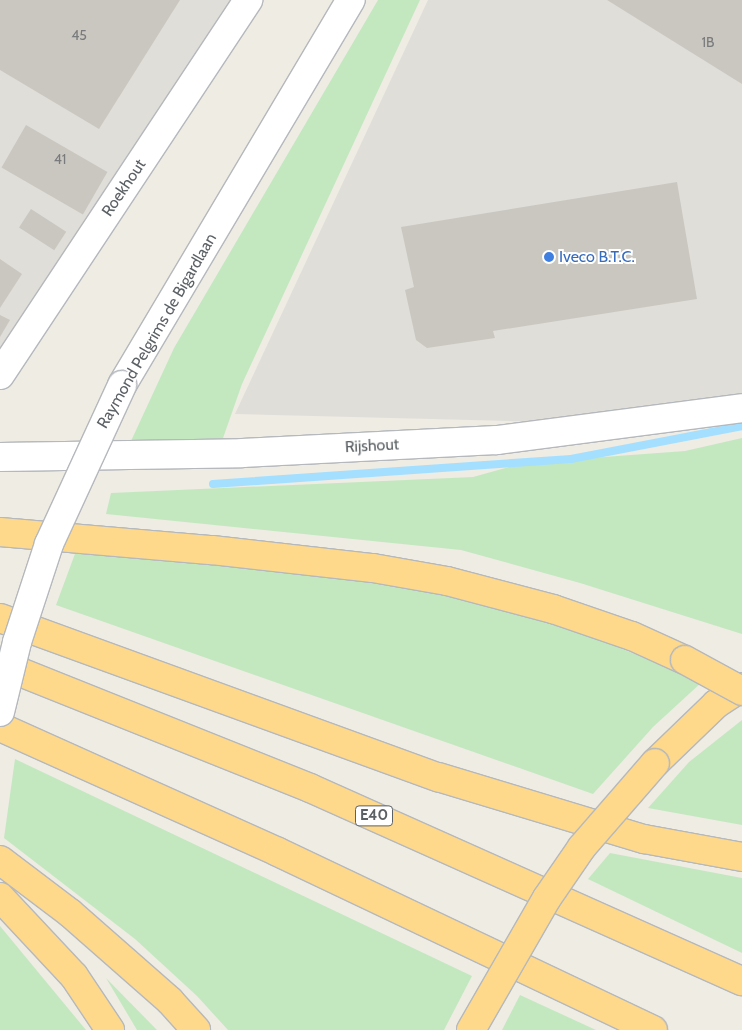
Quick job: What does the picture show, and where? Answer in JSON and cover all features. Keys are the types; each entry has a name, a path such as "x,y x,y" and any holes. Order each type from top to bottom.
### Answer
{"highway":[{"path":"0,532 221,551 373,568 446,581 553,609 632,636 742,689"},
{"path":"0,618 438,777 644,839 742,856"},
{"name":"E40","path":"0,664 310,788 742,981"},
{"path":"471,1030 547,898 582,848 655,763 716,704 742,689"},
{"path":"0,727 278,852 653,1030"},
{"path":"0,860 70,913 170,1001 196,1030"},
{"path":"0,897 74,976 110,1030"}],"street":[{"name":"Roekhout","path":"0,375 248,0"},
{"name":"Raymond Pelgrims de Bigardlaan","path":"0,712 17,642 49,544 122,385 351,0"},
{"name":"Rijshout","path":"0,457 242,453 497,440 742,408"}],"shaded area":[{"path":"0,0 232,0 0,363"},
{"path":"428,0 742,0 742,395 584,423 235,414"}],"green space":[{"path":"378,0 420,0 242,384 222,441 131,441 174,348"},
{"path":"742,438 742,634 580,583 461,550 106,514 111,493 473,477 523,463 685,451"},
{"path":"76,551 312,574 428,591 562,624 702,682 653,727 593,794 56,605"},
{"path":"742,720 742,825 648,808 689,762"},
{"path":"15,759 472,976 444,1030 228,1030 197,996 135,939 4,838"},
{"path":"610,853 742,878 742,953 588,879"},
{"path":"0,926 86,1030 0,1030"},
{"path":"106,978 157,1030 137,1030"},
{"path":"520,995 596,1030 502,1030"}],"building":[{"path":"0,0 180,0 99,129 0,70"},
{"path":"607,0 742,0 742,84"},
{"path":"26,125 107,172 83,214 2,167"},
{"name":"Iveco B.T.C.","path":"677,182 697,299 493,331 495,338 427,348 416,340 405,290 414,287 401,227"},
{"path":"31,209 66,232 54,250 19,227"},
{"path":"0,259 22,274 0,308"},
{"path":"0,315 10,320 0,337"}],"waterway":[{"path":"213,484 571,459 742,426"}],"place":[{"name":"Iveco B.T.C.","path":"549,257"}]}
